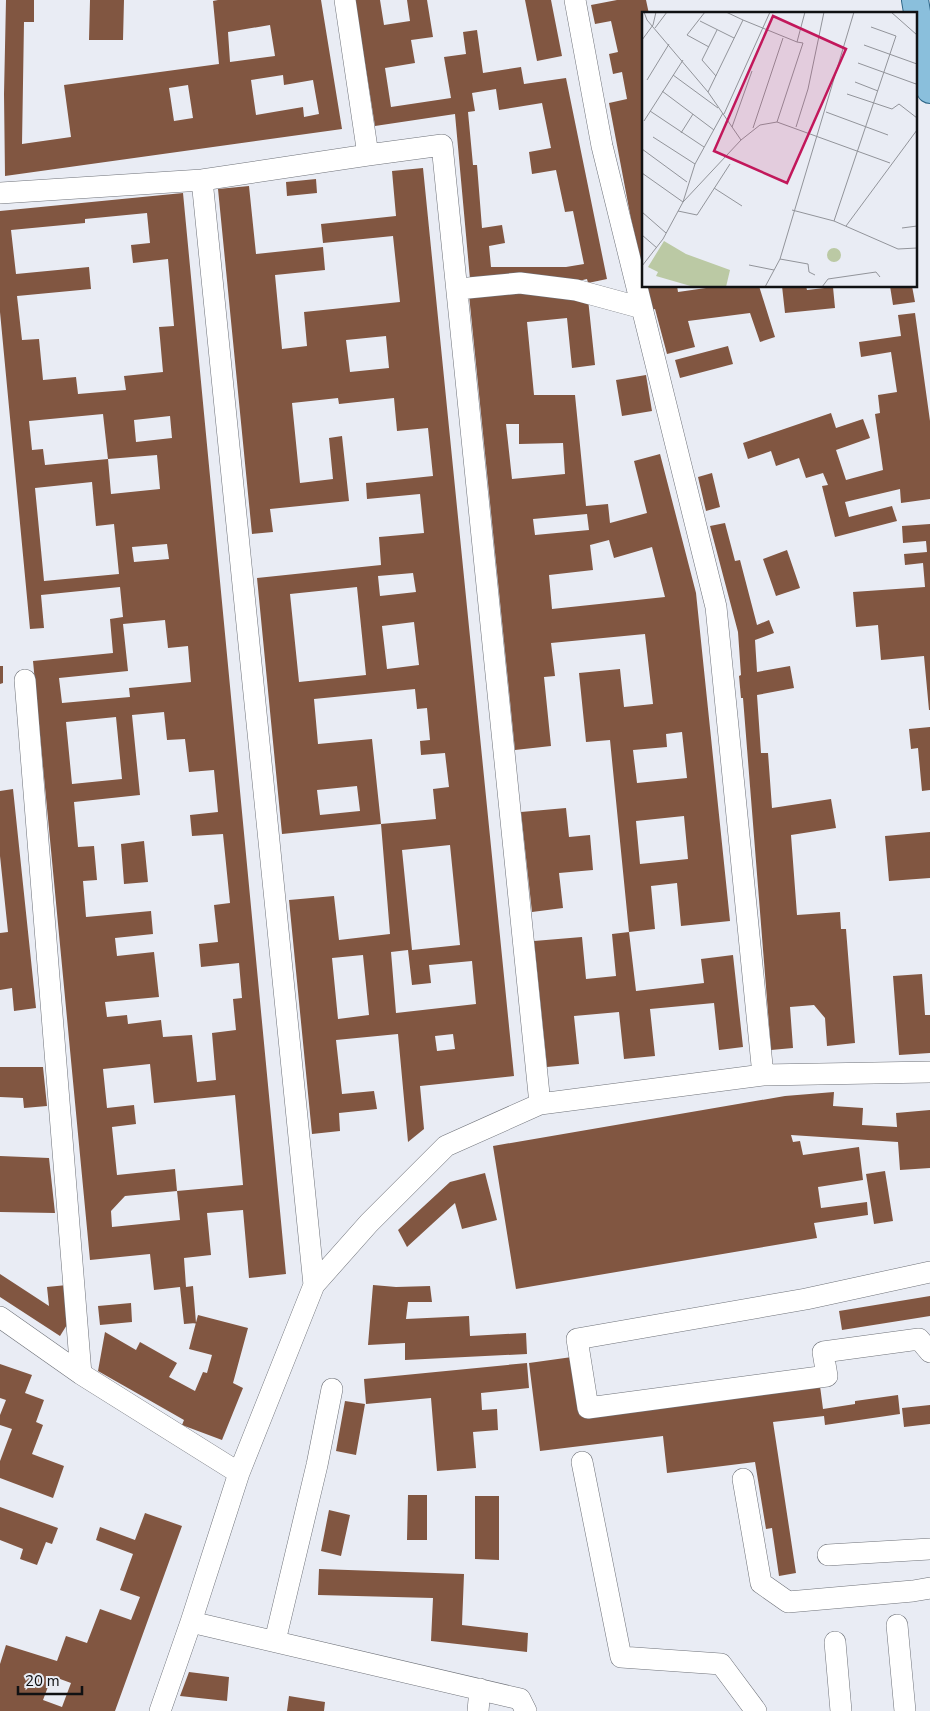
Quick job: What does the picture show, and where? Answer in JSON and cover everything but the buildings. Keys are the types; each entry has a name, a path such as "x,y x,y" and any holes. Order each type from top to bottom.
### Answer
{"main road":[{"path":"918,22 930,90"}],"street":[{"path":"345,0 368,155"},
{"path":"575,0 602,146 716,607 763,1075"},
{"path":"0,193 202,180 442,145 540,1104"},
{"path":"202,180 314,1285"},
{"path":"458,288 520,283 576,290 642,308"},
{"path":"25,680 81,1374"},
{"path":"160,1711 239,1473 314,1285 370,1223 446,1146 540,1104 763,1075 930,1072"},
{"path":"930,1272 806,1299 577,1339 588,1408 827,1376 823,1352 920,1339 930,1352"},
{"path":"0,1317 81,1374 239,1473"},
{"path":"275,1641 317,1465 332,1389"},
{"path":"582,1462 621,1657 721,1664 756,1711"},
{"path":"743,1479 761,1583 788,1602 913,1592 930,1588"},
{"path":"828,1555 930,1549"},
{"path":"191,1622 520,1699 526,1711"},
{"path":"897,1625 905,1711"},
{"path":"835,1642 841,1711"},
{"path":"478,1711 480,1689"}]}
